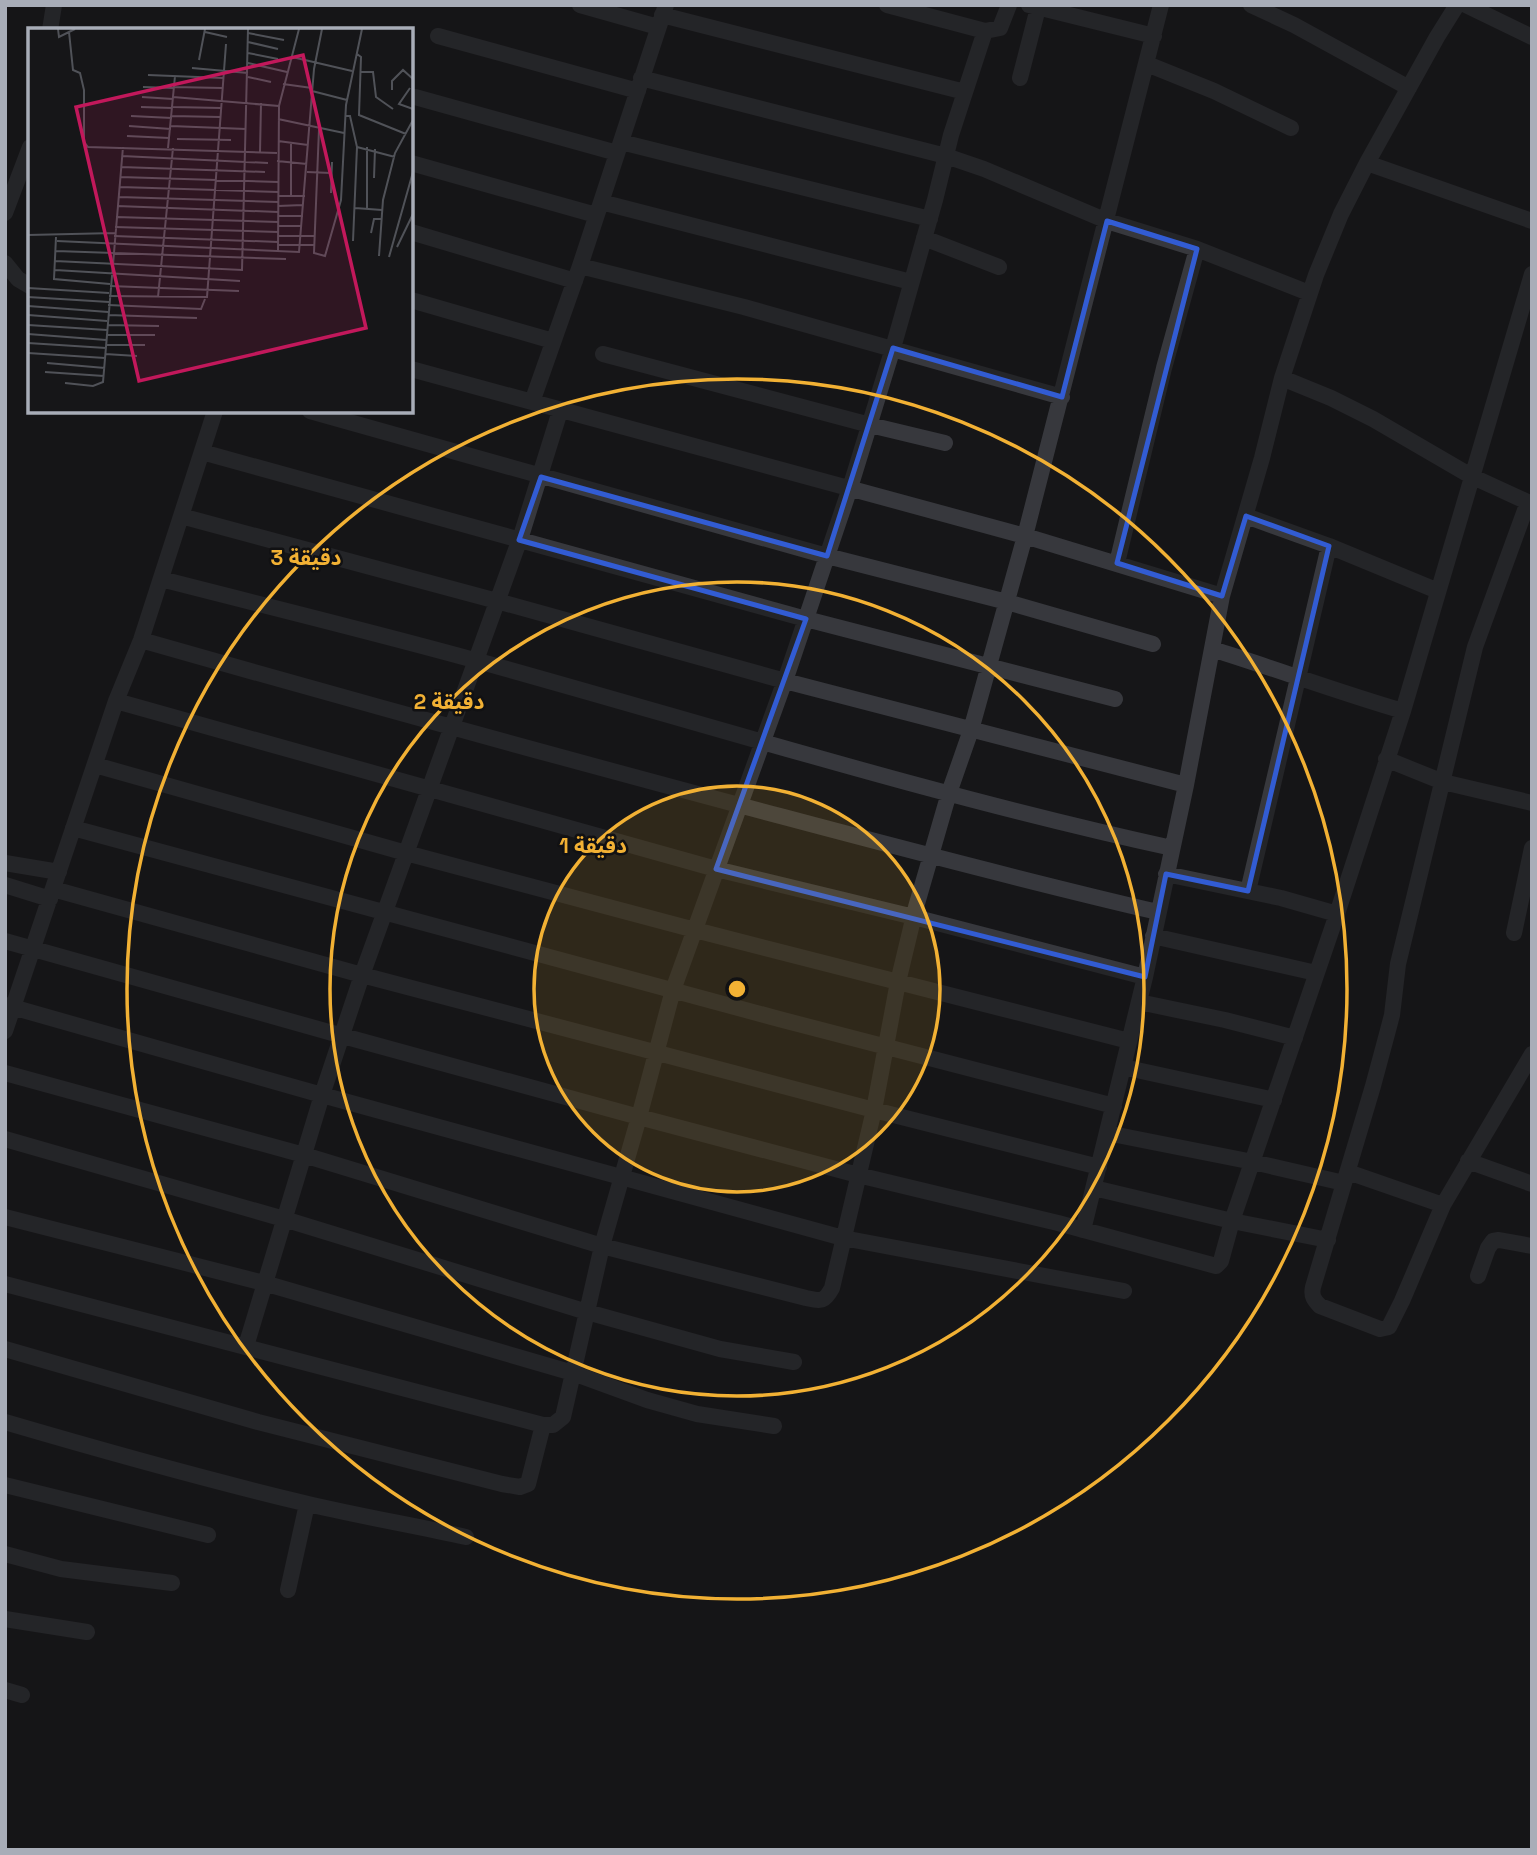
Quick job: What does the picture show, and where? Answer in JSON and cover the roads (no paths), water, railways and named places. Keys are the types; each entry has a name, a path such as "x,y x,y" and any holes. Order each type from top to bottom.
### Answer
{"street":[{"path":"50,28 54,5"},
{"path":"580,5 662,16 965,92"},
{"path":"887,5 985,31 1000,28 1009,5"},
{"path":"5,1073 304,1155 602,1246 820,1301 827,1297 832,1288 874,1110 898,982 914,917 949,793 971,730 1025,536 1161,5"},
{"path":"1251,5 1294,25 1409,88"},
{"path":"1083,1230 1145,977 1186,785 1222,596 1282,378 1309,293 1342,214 1367,163 1457,5"},
{"path":"1466,5 1532,37"},
{"path":"1020,78 1033,6 1154,36"},
{"path":"532,402 662,16"},
{"path":"5,1284 543,1425 553,1425 562,1417 602,1246 673,990 785,681 850,488 985,31"},
{"path":"438,36 946,156 984,169 1107,221 1197,249 1309,293"},
{"path":"1147,64 1214,91 1291,128"},
{"path":"415,97 930,219"},
{"path":"5,213 28,152"},
{"path":"413,163 911,282"},
{"path":"1367,163 1532,221"},
{"path":"413,233 577,274 744,307 1062,397"},
{"path":"924,238 999,267"},
{"path":"1117,562 1164,368 1197,249"},
{"path":"5,263 18,279 28,285"},
{"path":"5,941 639,1117 1216,1266 1221,1261 1403,711 1532,274"},
{"path":"413,301 553,341"},
{"path":"603,354 945,443"},
{"path":"413,370 1025,536 1222,596"},
{"path":"1282,378 1373,419 1471,476 1530,503 1475,648 1398,964 1392,1015 1313,1287 1314,1300 1320,1306 1380,1329 1386,1329 1393,1321 1443,1205 1532,1054"},
{"path":"246,1346 322,1095 362,975 519,540 560,411"},
{"path":"5,1031 9,1006 32,949 116,701 141,640 214,413"},
{"path":"317,413 1153,644"},
{"path":"202,452 806,619 1115,699"},
{"path":"181,516 785,681 1186,785"},
{"path":"1246,516 1329,546 1438,591"},
{"path":"1248,891 1329,546"},
{"path":"161,579 476,661 949,793 1172,848"},
{"path":"141,640 452,728 931,856 1158,912"},
{"path":"1212,649 1403,711"},
{"path":"116,701 716,869 1145,977"},
{"path":"1386,759 1443,782 1532,803"},
{"path":"95,765 406,853 1129,1041"},
{"path":"73,828 1114,1106"},
{"path":"1514,933 1532,848"},
{"path":"5,863 59,872"},
{"path":"1166,874 1248,891 1337,914"},
{"path":"5,885 51,894 1099,1167"},
{"path":"1153,936 1316,973"},
{"path":"1139,1002 1295,1038"},
{"path":"9,1006 843,1238 1124,1292"},
{"path":"1123,1067 1274,1100"},
{"path":"1107,1133 1346,1177 1443,1205"},
{"path":"5,1139 284,1219 587,1312 720,1349 794,1362"},
{"path":"1468,1161 1532,1184"},
{"path":"1094,1188 1232,1222 1328,1240"},
{"path":"5,1217 264,1283 573,1373 647,1400 697,1414 775,1426"},
{"path":"1478,1276 1493,1241 1532,1246"},
{"path":"5,1349 258,1422 520,1487 528,1484 543,1425"},
{"path":"5,1422 139,1461 307,1504 466,1536"},
{"path":"5,1485 208,1535"},
{"path":"288,1590 307,1504"},
{"path":"5,1554 61,1569 172,1583"},
{"path":"5,1619 87,1632"},
{"path":"5,1690 22,1696"}]}
